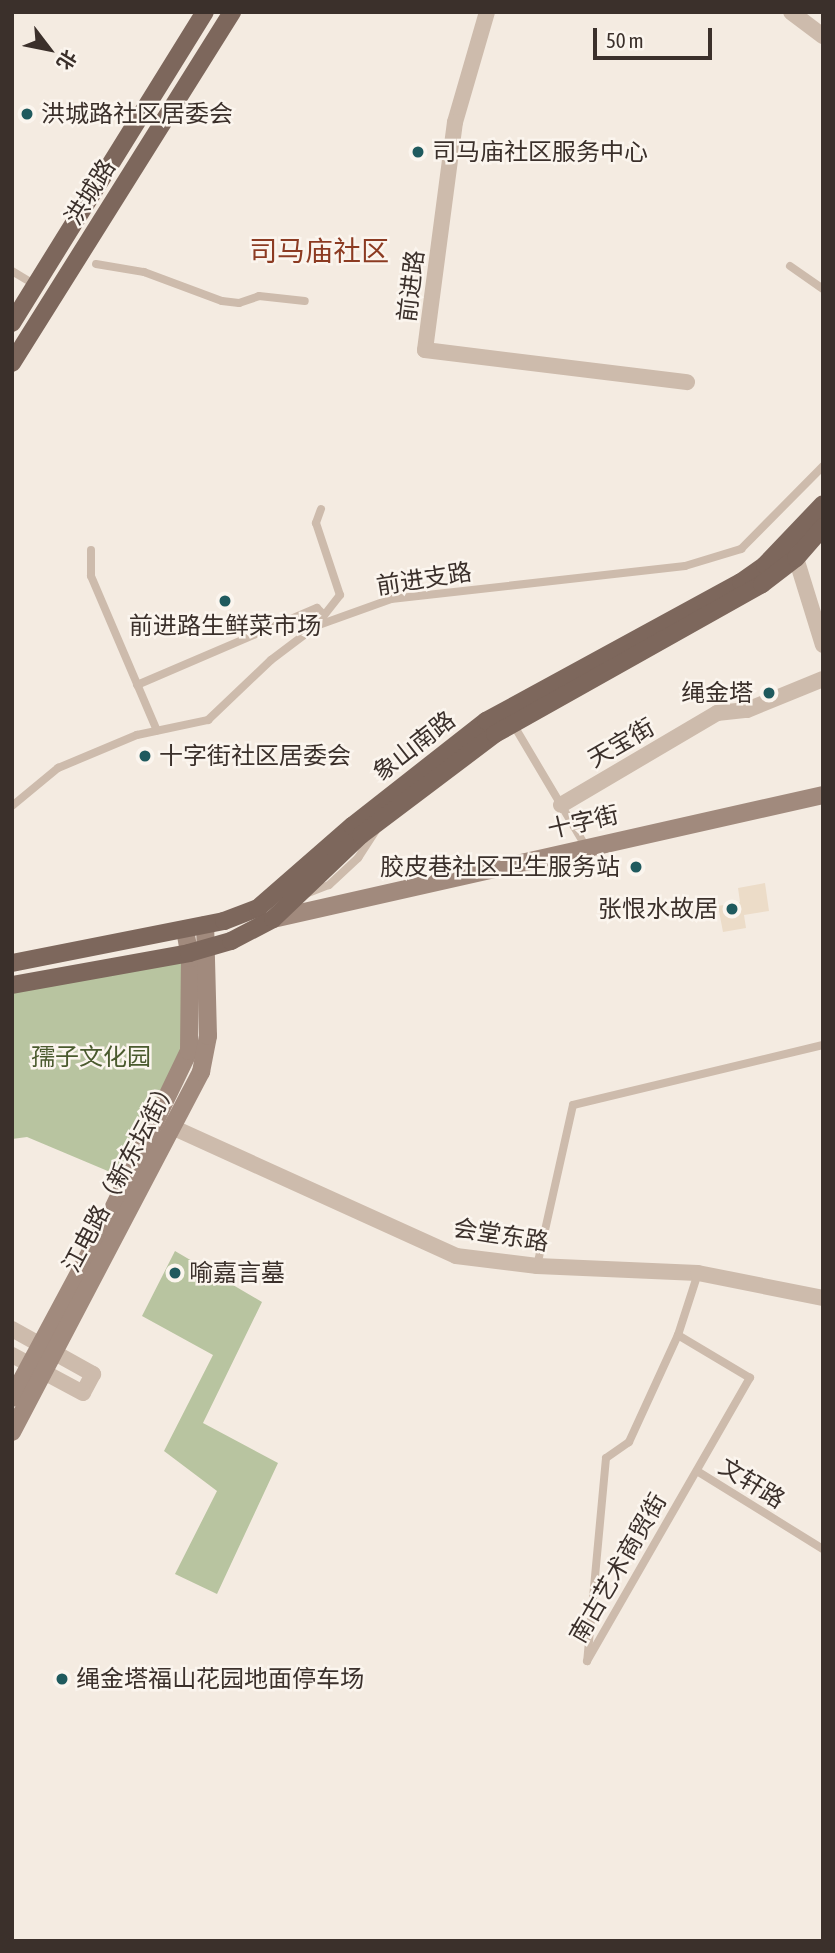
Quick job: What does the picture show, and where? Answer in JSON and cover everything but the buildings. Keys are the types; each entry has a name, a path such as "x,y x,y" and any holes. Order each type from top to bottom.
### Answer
{"main road":[{"name":"洪城路","path":"12,323 205,12"},
{"name":"洪城路","path":"12,363 232,12"},
{"name":"象山南路","path":"12,963 205,925 258,908 352,826 486,721 765,565 823,504"},
{"name":"象山南路","path":"12,985 189,953 274,919 386,817 513,724 762,584 796,558 823,527"}],"street":[{"name":"前进路","path":"487,12 455,122 425,350 687,382"},
{"path":"790,12 823,36"},
{"path":"796,558 823,645"},
{"name":"天宝街","path":"561,804 717,713 747,710 823,679"},
{"name":"十字街","path":"274,919 823,795"},
{"name":"江电路（新东坛街）","path":"12,1432 37,1368 172,1128 204,1060 208,1036 205,925"},
{"name":"江电路（新东坛街）","path":"47,1349 189,1051 189,953 185,929"},
{"name":"会堂东路","path":"156,1120 456,1256 537,1266 698,1273 823,1298"},
{"path":"12,1329 93,1374 83,1393 12,1355"},
{"name":"江电路（新东坛街）","path":"12,1398 37,1368"}],"lane":[{"path":"96,264 144,272 222,301 239,303 259,296 305,301"},
{"path":"790,266 823,289"},
{"path":"12,271 35,285"},
{"name":"前进支路","path":"12,806 58,768 157,731 208,720 271,660 316,626 391,599 685,566 741,549 802,492 823,467"},
{"path":"316,626 340,595 318,536 316,523 321,509"},
{"path":"91,550 91,576 157,731"},
{"path":"137,685 317,608 324,615"},
{"path":"513,724 586,847"},
{"path":"537,1266 572,1105 823,1045"},
{"name":"南古艺术商贸街","path":"678,1335 750,1378 587,1661 606,1458 629,1443 678,1335 698,1273"},
{"name":"文轩路","path":"697,1471 823,1549"}],"green space":[{"name":"孺子文化园","path":"184,960 182,1049 122,1177 27,1137 12,1139 12,991"},
{"path":"175,1251 262,1302 203,1423 278,1463 217,1594 175,1574 217,1491 164,1451 213,1355 142,1316"}],"shaded area":[{"path":"765,883 769,911 744,915 746,928 723,932 718,906 740,902 738,888"}],"place":[{"name":"洪城路社区居委会","path":"27,114"},
{"name":"司马庙社区服务中心","path":"418,152"},
{"name":"前进路生鲜菜市场","path":"225,601"},
{"name":"绳金塔","path":"769,693"},
{"name":"十字街社区居委会","path":"145,756"},
{"name":"胶皮巷社区卫生服务站","path":"636,867"},
{"name":"张恨水故居","path":"732,909"},
{"name":"喻嘉言墓","path":"175,1273"},
{"name":"绳金塔福山花园地面停车场","path":"62,1679"}],"district":[{"name":"司马庙社区","path":"319,251"}]}
